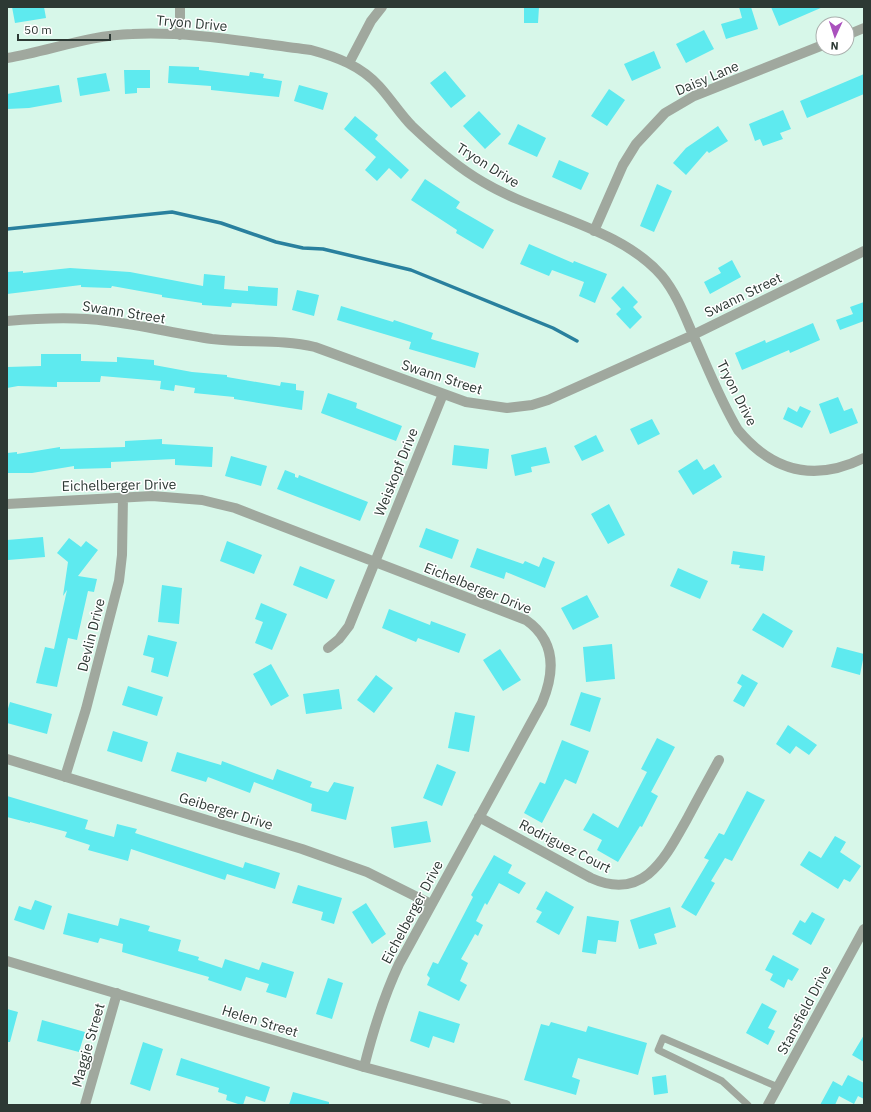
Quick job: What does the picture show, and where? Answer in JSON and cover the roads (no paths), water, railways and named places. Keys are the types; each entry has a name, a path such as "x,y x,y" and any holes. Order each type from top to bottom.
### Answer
{"street":[{"path":"180,7 180,35"},
{"path":"349,63 368,26 382,7"},
{"name":"Tryon Drive","path":"7,58 65,43 106,36 138,34 180,35 311,50 349,63 367,75 379,86 411,125 455,163 483,182 513,198 610,238 651,264 672,290 738,430 749,443 762,454 792,468 809,472 825,472 842,468 864,458"},
{"name":"Daisy Lane","path":"594,231 623,165 636,144 666,113 694,96 815,48"},
{"name":"Swann Street","path":"7,321 41,318 83,318 214,339 299,343 315,347 466,402 490,407 506,408 532,405 548,400 693,335 864,251"},
{"name":"Weiskopf Drive","path":"328,648 339,639 349,626 443,394"},
{"name":"Eichelberger Drive","path":"7,504 123,496 178,497 202,500 235,508 526,620 539,631 547,646 551,670 549,687 542,703 399,964 385,994 374,1026 364,1067"},
{"name":"Devlin Drive","path":"65,777 86,709 119,581 122,555 123,496"},
{"name":"Geiberger Drive","path":"7,759 302,849 367,872 431,904"},
{"name":"Rodriguez Court","path":"479,817 591,878 608,884 625,884 648,874 666,857 719,760"},
{"name":"Stansfield Drive","path":"768,1105 864,929"},
{"name":"Helen Street","path":"7,961 364,1067 506,1105"},
{"name":"Maggie Street","path":"85,1105 117,993"}],"lane":[{"path":"748,1105 722,1081 658,1050 663,1038 778,1087"}],"waterway":[{"path":"7,229 172,212 221,223 276,242 303,248 323,249 411,270 553,328 577,341"}]}
